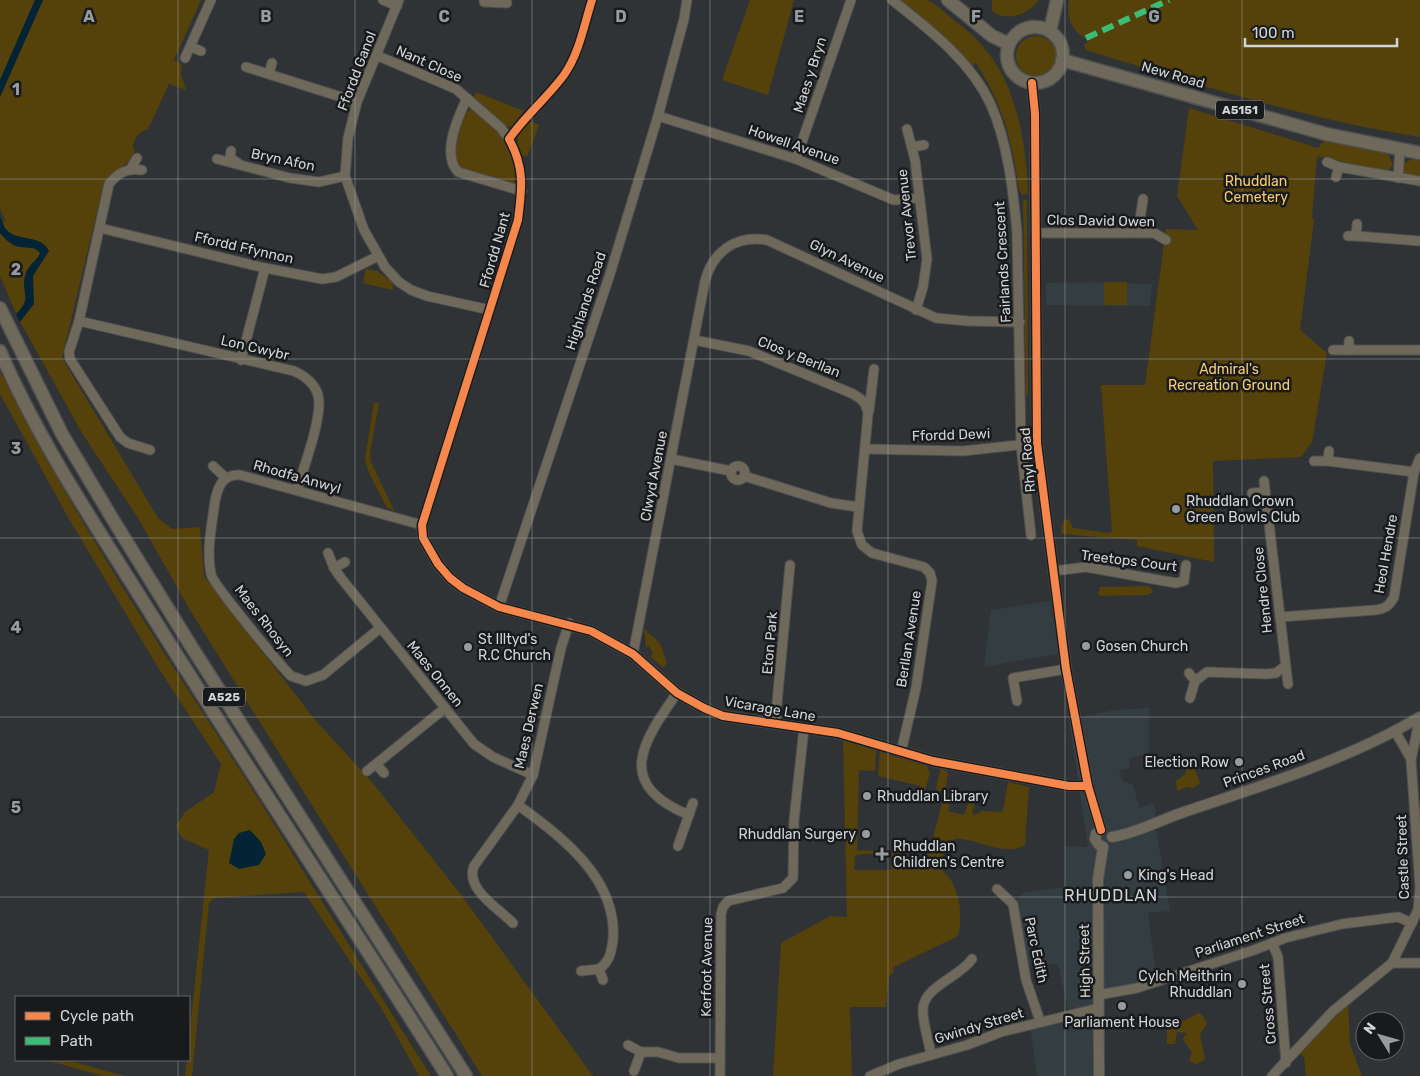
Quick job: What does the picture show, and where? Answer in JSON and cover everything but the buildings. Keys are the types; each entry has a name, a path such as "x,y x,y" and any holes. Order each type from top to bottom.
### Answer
{"main road":[{"path":"948,0 992,36 1009,44"},
{"path":"1050,31 1057,0"},
{"path":"1026,28 1040,28 1050,31 1061,46 1062,60 1059,69 1051,78 1042,82 1032,83 1022,80 1013,73 1008,65 1007,53 1009,44 1018,33 1026,28"},
{"name":"New Road","path":"1062,60 1326,134 1420,153"},
{"name":"A525","path":"0,308 62,434 112,518 191,646 466,1076"},
{"name":"A525","path":"0,350 45,440 93,520 193,681 448,1076"}],"street":[{"path":"185,58 211,0"},
{"path":"383,0 398,3"},
{"path":"508,139 564,74 574,57 592,0"},
{"name":"Highlands Road","path":"499,607 610,274 658,116 684,19 687,0"},
{"name":"Maes y Bryn","path":"796,159 850,0"},
{"name":"Fairlands Crescent","path":"892,0 926,28 962,62 978,83 991,105 1000,133 1014,197 1017,232 1021,445 1031,535"},
{"path":"484,2 508,3"},
{"name":"Ffordd Ganol","path":"398,3 378,56 357,102 348,138 345,176 364,230 378,256 399,282 411,290 490,310"},
{"path":"191,47 201,51"},
{"name":"Nant Close","path":"378,56 445,83 467,98 501,128 508,139"},
{"path":"269,73 272,63"},
{"path":"246,67 357,102"},
{"name":"Rhyl Road","path":"1032,83 1035,114 1038,443 1066,669 1088,786 1101,830"},
{"name":"Nant Close","path":"467,98 460,114 450,153 454,167 458,172 522,191"},
{"name":"Howell Avenue","path":"658,116 796,159 894,200 920,198"},
{"name":"Trevor Avenue","path":"907,129 912,147 920,198 927,259 923,287 916,310"},
{"name":"Ffordd Nant","path":"422,525 518,220 522,191 520,165 508,139"},
{"name":"Trevor Avenue","path":"912,147 924,145"},
{"path":"231,150 230,158 240,164"},
{"path":"1398,178 1400,150"},
{"path":"137,158 131,168 115,177 109,184 79,321 72,339 70,358 120,437 139,451 150,450"},
{"name":"Bryn Afon","path":"217,158 290,178 319,182 345,176"},
{"path":"1327,162 1339,167 1420,181"},
{"path":"1336,178 1339,167"},
{"path":"131,168 142,170"},
{"path":"1138,233 1143,198"},
{"path":"1357,224 1352,236 1420,241"},
{"name":"Ffordd Ffynnon","path":"100,228 265,268 322,279 336,277 378,256"},
{"name":"Clos David Owen","path":"1035,234 1154,233 1166,240"},
{"name":"Glyn Avenue","path":"700,304 712,261 733,243 756,238 787,247 936,318 1020,322"},
{"path":"241,360 265,268"},
{"name":"Clwyd Avenue","path":"633,654 700,304"},
{"name":"Lon Cwybr","path":"79,321 294,371 305,376 316,393 319,402 314,429 297,490"},
{"name":"Clos y Berllan","path":"694,340 749,352 851,392 861,398 867,405 868,414"},
{"path":"1333,350 1349,345 1420,350"},
{"path":"868,414 874,369"},
{"name":"Berllan Avenue","path":"868,414 858,507 857,531 862,545 872,553 924,567 930,573 932,581 916,688 901,752"},
{"name":"Ffordd Dewi","path":"865,449 963,450 1038,443"},
{"path":"1328,461 1329,451"},
{"name":"Heol Hendre","path":"1280,618 1384,609 1390,604 1395,591 1414,472 1420,458"},
{"path":"671,459 731,471 734,479 739,480 744,476 831,502 858,507"},
{"path":"1314,461 1328,461 1414,472"},
{"path":"213,466 226,478"},
{"name":"Rhodfa Anwyl","path":"226,478 232,474 240,475 422,525"},
{"name":"Maes Rhosyn","path":"226,478 217,491 210,537 211,576 291,676 306,680 323,675 380,628"},
{"name":"Hendre Close","path":"1264,481 1288,684"},
{"path":"1252,494 1265,492"},
{"name":"Vicarage Lane","path":"422,525 423,538 428,548 450,578 476,595 499,607 569,623 591,631 633,654 677,693 723,716 838,733 901,752 1001,774 1069,786 1088,786"},
{"name":"Maes Onnen","path":"328,553 334,568 380,628 445,708 483,751 533,775"},
{"path":"334,568 345,562"},
{"name":"Eton Park","path":"775,724 790,565"},
{"name":"Treetops Court","path":"1054,571 1086,567 1176,583 1184,581 1186,565"},
{"name":"Maes Derwen","path":"513,923 473,884 471,874 474,866 518,805 533,775 560,648 569,623"},
{"path":"1190,698 1192,677 1207,672 1276,673 1285,666"},
{"path":"1017,701 1013,678 1066,669"},
{"path":"677,693 652,728 644,743 641,757 644,774 650,789 660,801 689,815"},
{"path":"366,771 445,708"},
{"name":"Princes Road","path":"1112,837 1126,834 1167,817 1356,750 1420,717"},
{"name":"Castle Street","path":"1272,1076 1333,1011 1392,964 1418,910 1420,887 1411,760 1420,717"},
{"name":"Kerfoot Avenue","path":"720,1076 723,907 728,901 783,888 792,878 794,820 804,728"},
{"name":"Castle Street","path":"1395,731 1411,760"},
{"path":"376,764 384,773"},
{"path":"678,846 693,803"},
{"path":"518,805 560,836 573,850 605,894 612,918 611,954 609,960 599,969 581,971"},
{"path":"1101,830 1109,832 1112,837 1110,843 1103,847 1095,839 1096,834 1101,830"},
{"name":"High Street","path":"1099,1076 1098,879 1103,847"},
{"name":"Parc Edith","path":"997,889 1013,904 1026,980 1040,1021"},
{"name":"Parliament Street","path":"1098,995 1138,988 1272,943 1342,924 1398,917 1412,923"},
{"name":"Cross Street","path":"1272,943 1278,957 1286,1063"},
{"path":"931,1055 923,1009 926,999 933,990 966,969 972,959"},
{"path":"1392,964 1420,963"},
{"path":"599,969 604,980"},
{"name":"Gwindy Street","path":"870,1076 899,1064 1040,1021 1099,1008"},
{"path":"628,1045 641,1052 658,1052 679,1058 720,1058"},
{"path":"634,1071 641,1052"}],"shaded area":[{"path":"1046,283 1152,284 1150,306 1046,305"},
{"path":"1050,601 1058,654 984,667 991,610"},
{"path":"1149,708 1149,753 1129,759 1130,768 1119,770 1122,781 1133,784 1139,808 1152,803 1155,808 1156,829 1170,911 1148,913 1157,980 1098,995 1097,1076 1037,1076 1030,1026 1070,1019 1058,964 1028,965 1017,899 1025,892 1065,887 1065,846 1088,847 1069,720 1114,710"}],"green space":[{"path":"0,0 35,0 0,80"},
{"path":"43,0 201,0 174,60 182,64 181,73 186,90 169,84 148,129 135,138 133,148 135,151 129,161 104,183 62,358 158,518 172,529 200,527 204,576 316,721 372,782 462,896 593,1076 482,1076 190,610 138,518 82,433 18,318 0,276 0,233 2,235 5,228 3,222 5,220 0,208 0,97"},
{"path":"750,0 794,0 768,95 722,80"},
{"path":"900,0 927,0 934,4 975,37 990,56 1003,76 1019,121 1028,194 1022,195 1019,189 1005,123 986,79 976,63 972,66 947,40"},
{"path":"992,0 1039,0 1024,13 1004,16 992,11"},
{"path":"1069,0 1420,0 1420,137 1293,111 1086,50 1084,45 1089,41 1074,29 1068,13"},
{"path":"1040,36 1047,39 1053,45 1056,56 1055,64 1047,73 1040,76 1032,76 1025,73 1017,64 1016,52 1019,45 1028,37"},
{"path":"476,92 524,111 512,126 506,127 473,98"},
{"path":"1189,108 1318,148 1325,140 1378,149 1388,154 1393,165 1388,171 1317,156 1312,217 1314,220 1300,330 1327,353 1312,442 1301,457 1213,461 1214,562 1137,546 1137,540 1062,534 1061,527 1064,520 1069,519 1073,528 1109,533 1112,531 1101,385 1145,385 1166,229 1198,230 1177,196"},
{"path":"470,109 483,116 508,147 516,168 517,176 513,184 460,168 457,165 456,152 459,135 464,118"},
{"path":"528,120 539,125 527,157 521,155 517,140 521,129"},
{"path":"1420,157 1420,176 1401,171 1404,163"},
{"path":"1027,199 1028,395 1026,395 1023,201"},
{"path":"366,269 377,271 394,283 392,290 363,283"},
{"path":"1104,282 1127,282 1127,305 1104,305"},
{"path":"0,371 53,471 111,568 258,798 431,1076 419,1076 383,1011 304,892 214,898 209,903 192,1076 185,1076 187,1061 190,1061 190,1030 209,850 182,838 176,826 185,812 214,792 221,764 159,669 69,519 0,394"},
{"path":"374,402 379,403 370,453 371,462 394,510 387,508 369,473 365,459"},
{"path":"1150,586 1153,592 1148,595 1101,596 1098,594 1100,587"},
{"path":"644,629 660,643 667,663 663,668 650,656 653,654 649,646 646,647"},
{"path":"843,740 876,750 875,771 859,770 857,850 878,851 878,853 855,855 854,870 891,870 892,852 901,851 901,860 926,864 945,792 951,796 948,811 964,815 970,796 976,798 972,813 975,815 982,811 1001,812 1003,811 1008,782 1029,787 1025,845 1008,849 954,839 935,866 950,878 958,896 960,927 958,936 894,967 893,973 889,976 886,1007 850,1007 852,1076 773,1076 781,943 830,916 847,917"},
{"path":"880,752 927,766 930,773 924,794 918,797 920,786 878,776"},
{"path":"1189,763 1193,764 1200,783 1194,788 1188,787 1177,791 1176,781 1185,774"},
{"path":"943,768 948,773 945,792 936,790 940,770"},
{"path":"1348,1001 1350,1045 1362,1076 1306,1076 1304,1057 1299,1053"},
{"path":"1199,1013 1207,1024 1200,1034 1205,1060 1196,1064 1189,1060 1192,1053 1183,1039 1187,1033 1177,1032 1175,1044 1167,1044 1167,1026 1175,1025"},
{"path":"50,1061 71,1061 125,1076 103,1076"}],"water":[{"path":"35,0 43,0 0,97 0,80"},
{"path":"0,217 5,228 10,233 40,242 49,251 33,276 34,304 20,322 16,314 25,299 24,280 26,273 40,253 35,249 19,247 7,241 0,233"},
{"path":"250,830 261,842 266,854 259,865 239,869 229,863 234,839 239,833"}],"marked path":[{"path":"1086,38 1169,0"}],"cycle path":[{"path":"592,0 574,58 569,67 509,139 520,169 521,198 518,220 422,525 423,538 438,564 450,578 463,588 499,607 591,631 633,654 677,693 723,716 838,733 933,761 1069,786 1088,786"},
{"path":"1032,83 1035,114 1037,443 1066,669 1088,786 1101,830"}],"place":[{"name":"Rhuddlan Crown Green Bowls Club","path":"1176,509"},
{"name":"Gosen Church","path":"1086,646"},
{"name":"St Illtyd's R.C Church","path":"468,647"},
{"name":"Election Row","path":"1239,762"},
{"name":"Rhuddlan Library","path":"867,796"},
{"name":"Rhuddlan Surgery","path":"866,834"},
{"name":"Rhuddlan Children's Centre","path":"882,854"},
{"name":"King's Head","path":"1128,875"},
{"name":"Cylch Meithrin Rhuddlan","path":"1242,984"},
{"name":"Parliament House","path":"1122,1006"}],"district":[{"name":"RHUDDLAN","path":"1111,895"}],"park label":[{"name":"Rhuddlan Cemetery","path":"1256,190"},
{"name":"Admiral's Recreation Ground","path":"1229,378"}]}
